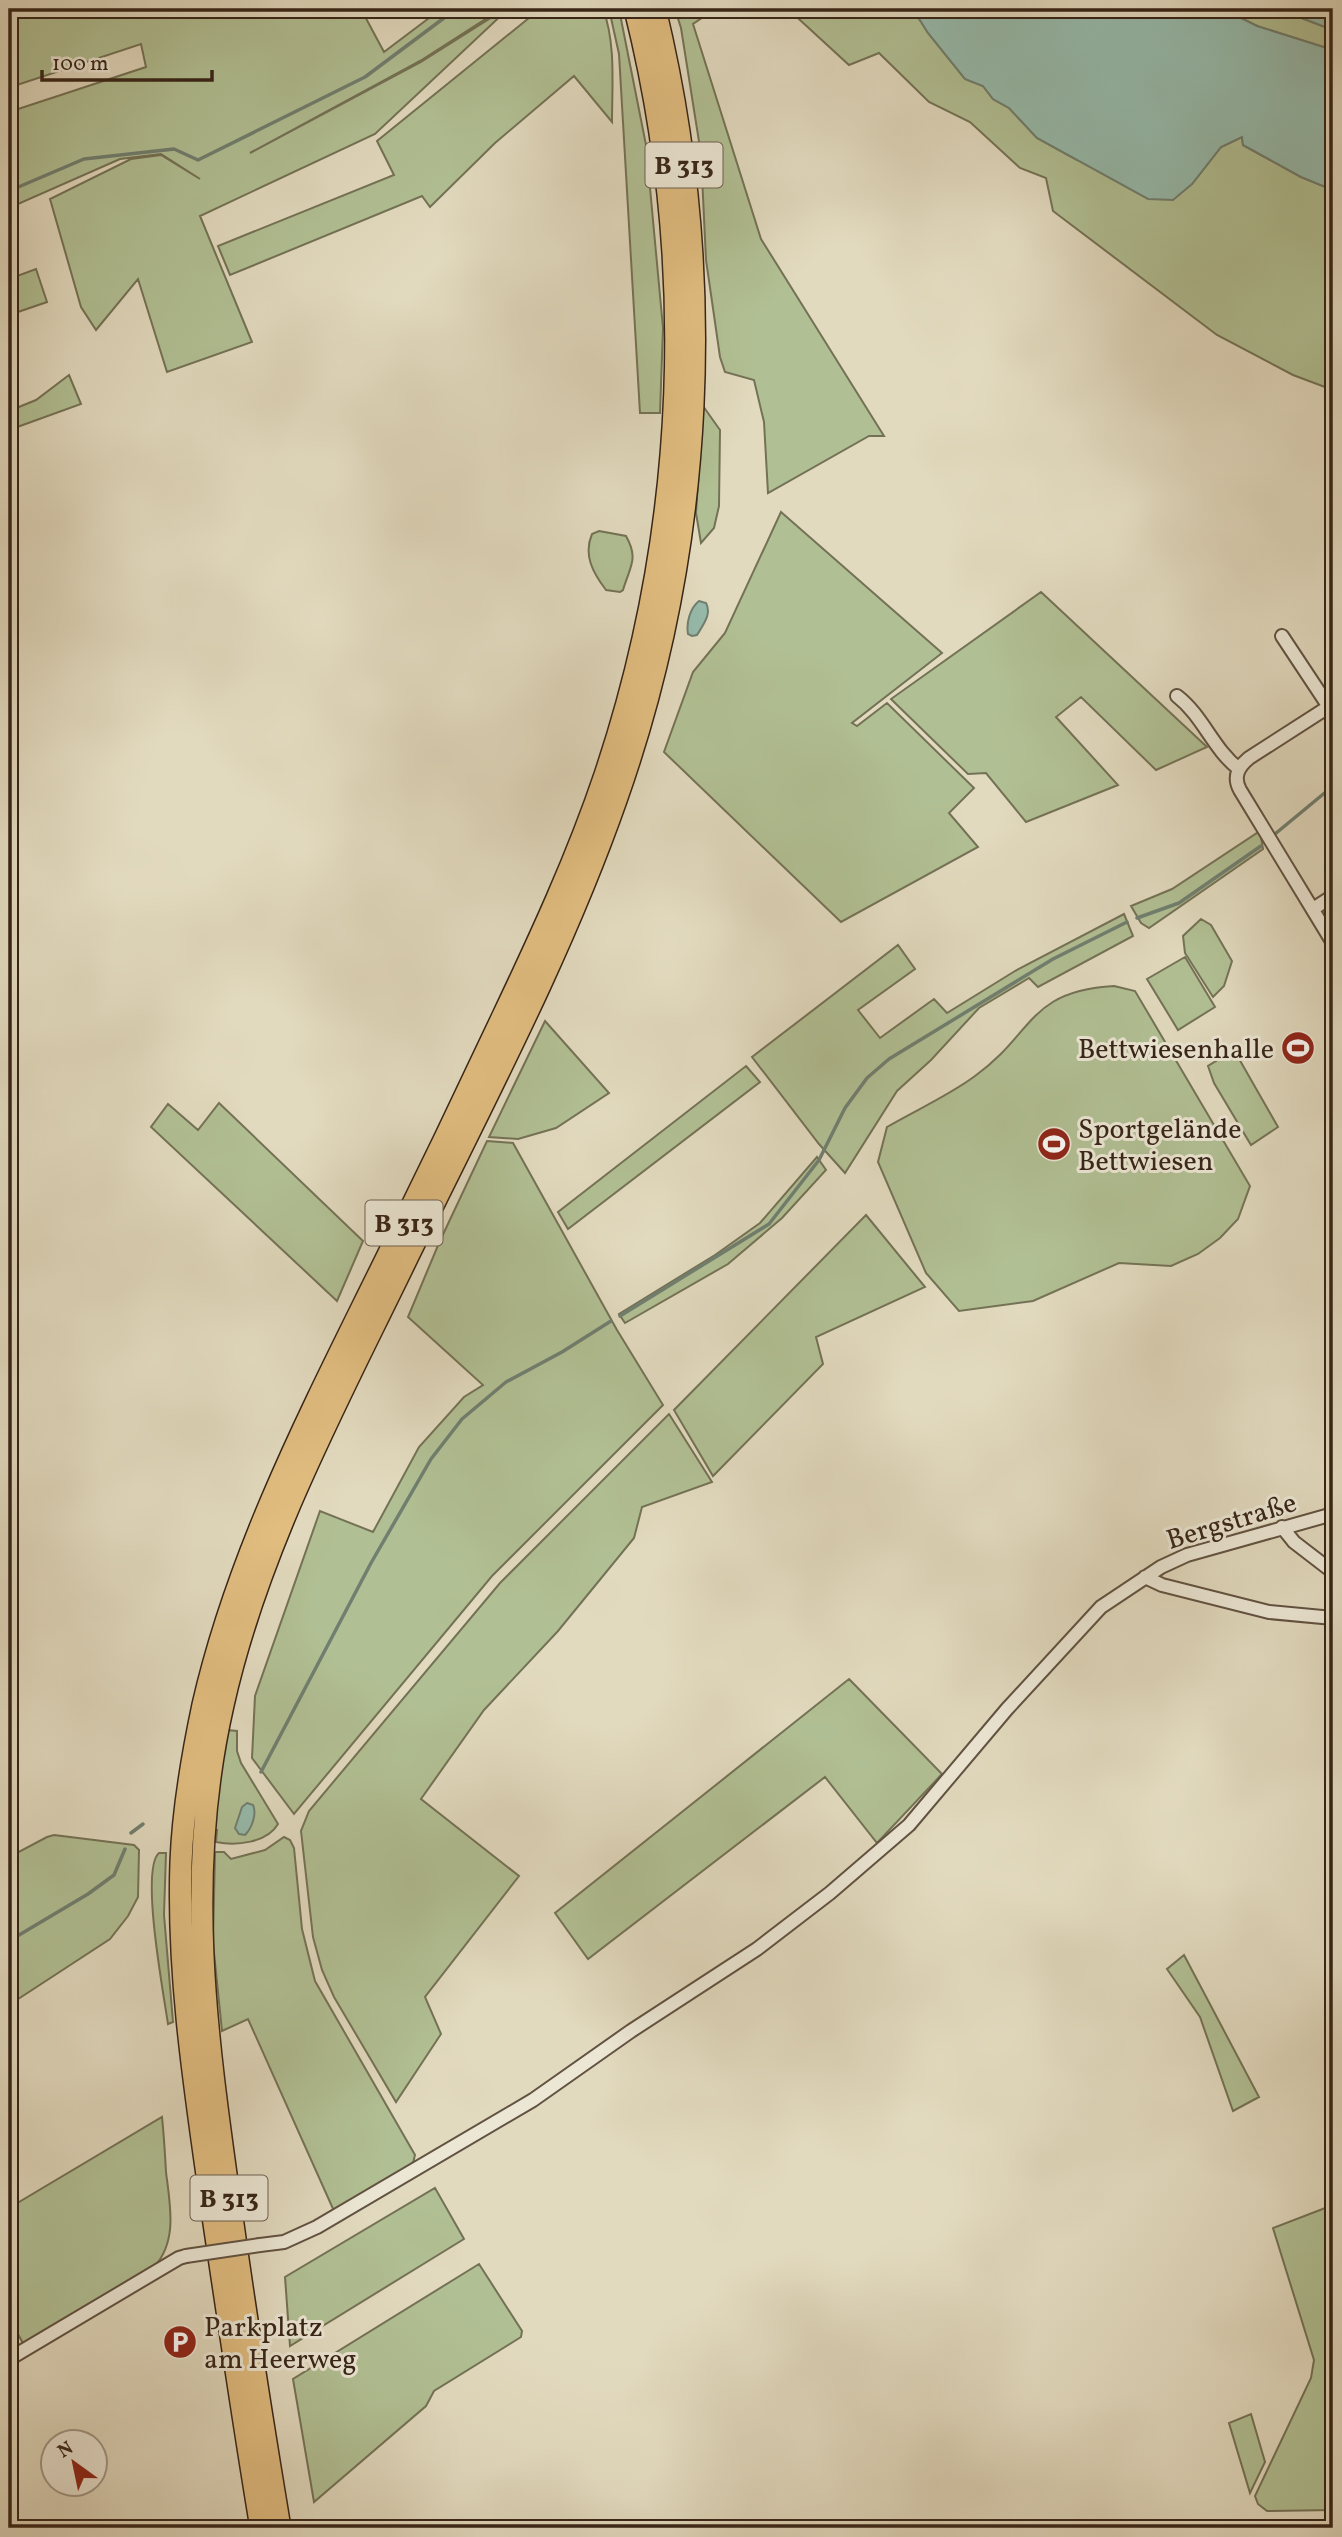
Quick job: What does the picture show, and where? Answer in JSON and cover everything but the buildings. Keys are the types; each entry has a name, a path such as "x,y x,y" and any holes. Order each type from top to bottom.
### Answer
{"highway":[{"path":"629,9 647,58"},
{"name":"B 313","path":"261,2528 223,2282 194,2073 183,1967 193,1829 191,1767 210,1678 247,1561 291,1458 559,894 593,810 613,751 646,626 657,573 672,449 677,335 670,205 657,113 635,9"},
{"name":"B 313","path":"193,1829 211,1769 222,1707 238,1646 263,1571 324,1430 534,995 584,883 614,807 650,691 680,551 691,447 695,324 691,235 681,141 655,9"},
{"name":"B 313","path":"191,1865 209,2043 233,2225 280,2528"}],"street":[{"path":"1282,636 1331,705 1249,758 1239,769 1236,783 1333,943"},
{"path":"1177,696 1190,707 1226,758 1239,769"},
{"path":"1313,909 1333,896"},
{"name":"Bergstraße","path":"9,2359 179,2258 284,2242 317,2227 533,2100 631,2031 757,1949 830,1893 909,1825 1068,1640 1101,1607 1145,1577 1187,1555 1333,1514"},
{"path":"1282,1527 1294,1542 1333,1572"},
{"path":"1145,1577 1162,1585 1269,1612 1333,1618"}],"shaded area":[{"path":"9,9 361,9 384,52 441,9 501,9 420,61 250,153 421,62 508,9 375,134 200,216 252,342 167,372 138,279 96,330 81,307 50,199 131,159 161,155 200,179 161,154 120,159 9,208 9,112 146,67 141,44 17,85 9,61"},
{"path":"540,9 603,9 612,50 612,122 574,76 495,143 430,207 422,196 230,275 218,246 394,175 377,141"},
{"path":"609,9 619,9 646,145 663,328 660,413 640,413 619,54"},
{"path":"675,9 715,9 693,24 761,239 884,436 869,436 768,493 764,422 754,380 725,372 720,357 706,260 701,154 681,28"},
{"path":"788,9 913,9 928,33 965,79 983,86 993,99 1009,108 1037,138 1077,160 1192,184 1221,147 1242,137 1243,145 1301,177 1333,190 1333,390 1293,375 1217,335 1053,211 1046,178 1020,168 970,122 929,102 879,53 849,65"},
{"path":"913,9 1223,9 1257,26 1333,50 1333,190 1301,177 1243,145 1242,137 1221,147 1192,184 1173,200 1148,199 1037,138 1009,108 993,99 983,86 965,79 928,33"},
{"path":"1223,9 1278,9 1333,30 1333,50 1257,26"},
{"path":"1278,9 1333,9 1333,30"},
{"path":"36,269 47,302 9,315 9,279"},
{"path":"69,375 81,404 9,430 9,411 36,400"},
{"path":"703,406 720,430 719,506 714,528 701,543 696,513"},
{"path":"781,512 942,653 852,723 857,726 887,703 974,788 949,813 978,847 841,922 664,752 693,672 725,633"},
{"path":"599,531 626,536 630,544 632,563 620,592 606,590 591,564 589,542 592,534"},
{"path":"1041,592 1207,747 1156,770 1081,697 1056,717 1118,785 1026,822 986,773 968,774 891,699"},
{"path":"699,601 706,603 707,615 697,635 692,636 688,634 688,621"},
{"path":"1260,831 1263,849 1149,928 1141,923 1131,906 1172,889"},
{"path":"1124,914 1133,936 1038,987 1029,978 979,1008 931,1060 897,1091 845,1173 819,1144 752,1057 898,945 915,969 858,1010 880,1038 934,999 947,1013 1015,971"},
{"path":"1201,919 1211,925 1232,961 1224,986 1213,997 1185,953 1183,936"},
{"path":"1185,957 1215,1007 1178,1030 1147,979"},
{"name":"Sportgelände Bettwiesen","path":"1114,986 1135,991 1250,1186 1238,1219 1220,1238 1198,1254 1171,1266 1119,1263 1033,1301 959,1311 926,1273 878,1162 887,1127 975,1076 1047,1006 1064,996"},
{"path":"545,1021 609,1093 556,1128 518,1139 489,1137"},
{"path":"1234,1050 1278,1127 1251,1145 1214,1083 1208,1066"},
{"path":"746,1066 760,1082 568,1229 558,1212"},
{"path":"219,1103 363,1241 337,1301 151,1127 168,1104 198,1130"},
{"path":"487,1141 513,1143 617,1330 663,1405 492,1576 294,1814 252,1758 255,1696 320,1511 373,1532 419,1447 464,1397 483,1385 408,1317"},
{"path":"817,1157 826,1170 782,1218 728,1264 625,1323 619,1314 715,1255 760,1223"},
{"path":"866,1215 925,1287 816,1337 823,1364 713,1476 674,1410"},
{"path":"669,1414 712,1482 642,1507 634,1538 558,1631 484,1710 421,1799 519,1876 425,1997 441,2034 396,2102 334,1997 322,1970 313,1937 301,1831 309,1811 500,1583"},
{"path":"849,1679 942,1774 877,1843 825,1777 588,1959 555,1913"},
{"path":"227,1730 237,1731 237,1751 241,1763 278,1824 266,1835 250,1842 216,1842 217,1830 213,1830"},
{"path":"247,1803 253,1805 254,1817 245,1835 239,1834 235,1828 242,1807"},
{"path":"54,1835 134,1845 139,1850 138,1897 128,1916 110,1939 9,2005 9,1857"},
{"path":"284,1837 290,1840 294,1848 302,1929 315,1981 415,2155 413,2163 334,2211 248,2019 222,2031 213,1943 215,1852 224,1852 231,1859 265,1850"},
{"path":"159,1853 166,1853 164,1915 173,2022 168,2024 152,1907 154,1864"},
{"path":"1184,1955 1259,2097 1233,2111 1200,2017 1167,1969"},
{"path":"162,2117 170,2222 167,2246 162,2257 154,2267 24,2345 9,2318 9,2208"},
{"path":"435,2188 464,2239 290,2346 285,2277"},
{"path":"1333,2205 1333,2510 1267,2511 1258,2504 1255,2496 1311,2378 1314,2360 1273,2228"},
{"path":"479,2264 522,2331 521,2337 434,2391 426,2406 314,2502 293,2379"},
{"path":"1251,2414 1265,2462 1250,2493 1229,2423"}],"waterway":[{"path":"9,191 84,159 174,149 198,160 365,77 456,9"},
{"path":"1275,834 1333,786"},
{"path":"1137,918 1179,903 1261,846"},
{"path":"620,1316 769,1224 819,1160 845,1108 867,1078 889,1059 1053,959 1127,922"},
{"path":"261,1772 371,1563 431,1459 462,1419 506,1382 562,1352 611,1321"},
{"path":"131,1833 143,1824"},
{"path":"9,1941 88,1894 114,1875 125,1849"}],"place":[{"name":"Bettwiesenhalle","path":"1298,1048"},
{"name":"Sportgelände Bettwiesen","path":"1054,1144"},
{"name":"Parkplatz am Heerweg","path":"180,2342"}]}
